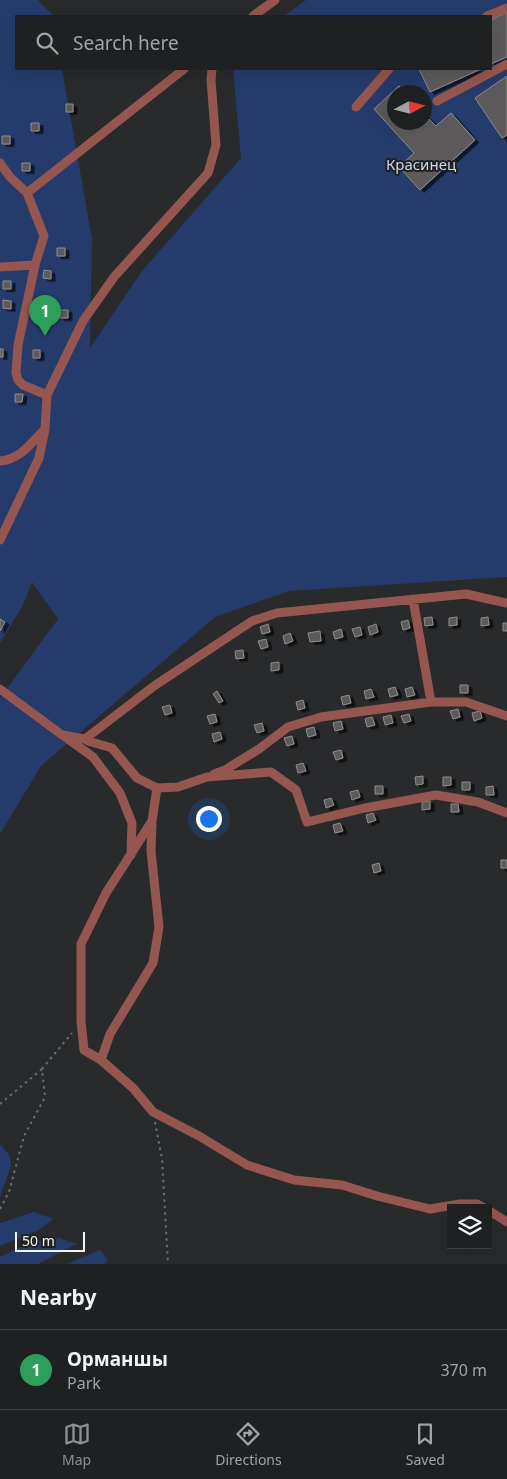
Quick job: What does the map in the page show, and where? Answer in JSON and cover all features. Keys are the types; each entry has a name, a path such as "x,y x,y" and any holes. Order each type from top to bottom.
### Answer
{"street":[{"path":"254,15 275,0"},
{"path":"490,15 507,8"},
{"path":"437,101 507,64"},
{"path":"27,193 183,70"},
{"path":"0,540 39,458 45,429 47,395 83,321 114,278 208,173 216,145 212,70"},
{"path":"356,107 388,70"},
{"path":"0,163 10,177 27,193 44,236 35,265 18,346 16,373 18,380 22,384 47,395"},
{"path":"0,267 35,265"},
{"path":"0,461 8,461 20,454 45,429"},
{"path":"85,739 154,686 252,621 277,613 466,594 507,603"},
{"path":"412,599 431,702"},
{"path":"0,689 92,757 120,793 132,823 130,856"},
{"path":"62,735 85,739 112,748 137,778 157,788 178,787 225,770 259,749 288,727 321,717 431,702 466,702 507,716"},
{"path":"207,777 271,772 296,790 307,822 364,808 436,795 478,802 507,813"},
{"path":"101,1060 110,1034 153,963 159,927 150,851 157,788"},
{"path":"152,821 106,893 81,944 81,1021 84,1050 101,1060 133,1088 153,1112 248,1165 294,1180 342,1185 430,1209 447,1206"},
{"path":"492,1213 507,1222"}],"path":[{"path":"0,1104 42,1069 66,1042 81,1021"},
{"path":"0,1209 9,1192 24,1136 45,1097 42,1069"},
{"path":"153,1112 162,1159 168,1264"}],"green space":[{"name":"Красинец","path":"0,0 38,0 53,15 15,15 15,70 62,70 92,239 90,348 142,271 241,158 233,70 492,70 492,15 285,15 306,0 507,0 507,577 289,591 215,617 41,766 0,834 0,698 58,619 32,582 23,605 0,643"},
{"path":"0,1144 10,1156 11,1166 0,1197"},
{"path":"34,1212 54,1219 37,1231 0,1246 0,1223"},
{"path":"60,1238 78,1243 38,1264 0,1264 0,1257 31,1242"},
{"path":"100,1250 108,1260 104,1264 67,1264"}],"building":[{"path":"507,12 507,57 492,64 492,20"},
{"path":"419,70 479,70 432,91 432,85 427,85"},
{"path":"507,76 507,135 502,138 475,98"},
{"path":"387,97 387,123 374,109"},
{"path":"66,104 73,104 73,112 66,112"},
{"path":"451,113 475,140 420,190 399,167 414,153 393,130 432,130 432,122 436,126"},
{"path":"31,123 39,123 39,131 31,131"},
{"path":"2,136 10,136 10,144 2,144"},
{"path":"22,163 30,163 30,171 22,171"},
{"path":"57,248 65,248 65,256 57,256"},
{"path":"44,270 51,271 51,279 43,278"},
{"path":"3,281 11,281 11,289 3,289"},
{"path":"41,297 48,297 48,305 40,305"},
{"path":"3,300 11,301 11,309 3,308"},
{"path":"60,310 68,310 68,318 60,318"},
{"path":"0,349 3,349 3,357 0,357"},
{"path":"33,350 40,350 40,358 33,358"},
{"path":"15,394 23,394 22,402 15,402"},
{"path":"432,617 433,625 425,626 424,618"},
{"path":"457,617 457,625 449,626 449,618"},
{"path":"488,617 489,625 481,626 481,618"},
{"path":"0,619 5,622 0,631"},
{"path":"408,620 410,628 403,630 401,622"},
{"path":"503,623 507,623 507,631 503,631"},
{"path":"268,624 270,632 262,634 260,627"},
{"path":"376,624 378,632 370,635 368,627"},
{"path":"360,627 362,635 355,637 352,629"},
{"path":"341,629 343,637 335,639 333,632"},
{"path":"320,631 321,641 310,642 308,633"},
{"path":"290,633 293,641 285,644 283,636"},
{"path":"266,639 268,647 261,649 258,641"},
{"path":"243,650 244,658 236,659 235,651"},
{"path":"279,662 279,670 271,671 271,663"},
{"path":"460,685 468,685 468,693 460,693"},
{"path":"395,687 398,695 390,697 388,689"},
{"path":"412,687 415,695 407,697 405,689"},
{"path":"371,689 374,697 366,699 364,691"},
{"path":"217,691 223,701 219,703 213,694"},
{"path":"349,695 351,703 343,705 341,697"},
{"path":"303,700 305,708 298,710 296,702"},
{"path":"170,705 172,713 165,715 162,707"},
{"path":"458,709 460,717 453,719 450,711"},
{"path":"480,711 482,718 474,721 472,713"},
{"path":"215,714 217,722 210,724 207,716"},
{"path":"409,714 411,721 404,723 401,716"},
{"path":"391,715 393,723 385,725 383,717"},
{"path":"372,717 375,725 367,727 365,719"},
{"path":"341,721 343,729 335,731 333,723"},
{"path":"262,723 264,731 257,733 254,725"},
{"path":"314,727 316,735 308,737 306,729"},
{"path":"220,732 222,739 214,742 212,734"},
{"path":"292,736 294,744 287,746 284,738"},
{"path":"341,750 343,758 336,760 333,752"},
{"path":"303,763 306,771 298,773 296,765"},
{"path":"423,776 423,784 416,785 415,777"},
{"path":"443,777 451,777 451,785 443,786"},
{"path":"462,782 470,782 470,790 462,790"},
{"path":"375,786 383,786 383,794 375,794"},
{"path":"493,786 494,795 486,795 486,787"},
{"path":"358,790 360,797 352,800 350,792"},
{"path":"331,798 334,805 326,808 324,800"},
{"path":"430,801 430,809 422,810 422,802"},
{"path":"451,804 458,804 459,812 451,812"},
{"path":"373,813 376,820 368,823 366,815"},
{"path":"340,823 343,831 335,833 333,825"},
{"path":"501,860 507,860 507,868 501,868"},
{"path":"379,863 381,871 374,873 372,865"}],"place":[{"name":"Орманшы","path":"45,336"}]}
